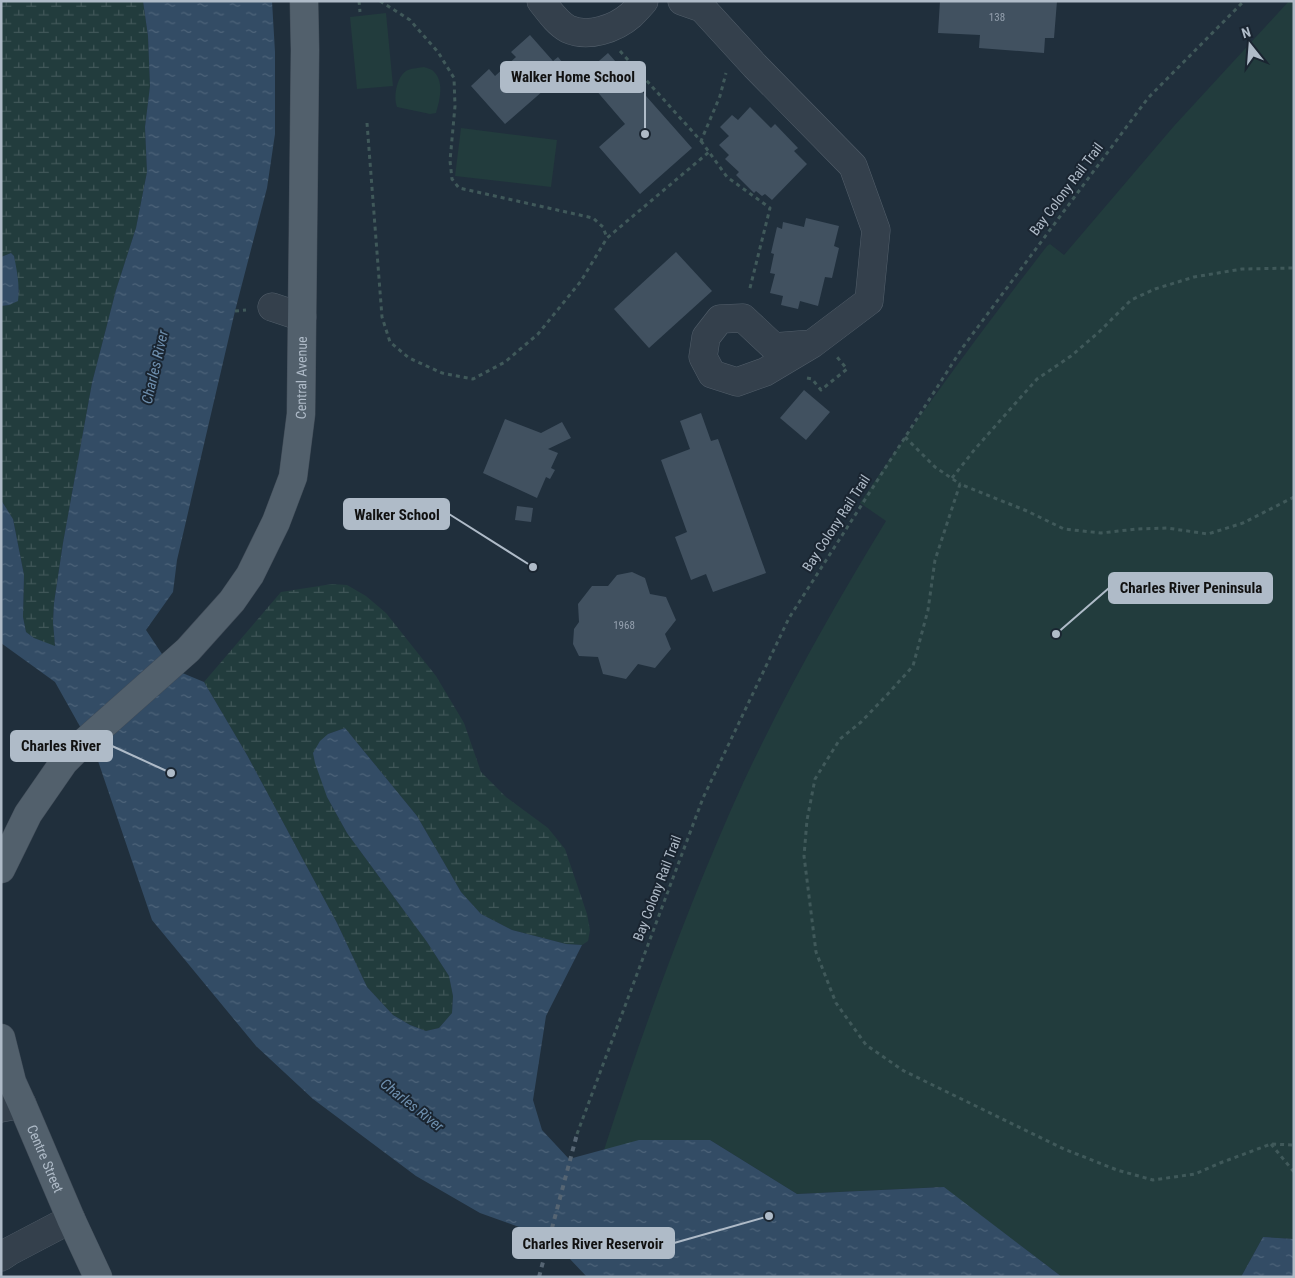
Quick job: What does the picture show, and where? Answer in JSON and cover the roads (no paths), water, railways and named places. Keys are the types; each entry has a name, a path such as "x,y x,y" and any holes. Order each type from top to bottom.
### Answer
{"main road":[{"name":"Central Avenue","path":"1,869 28,814 64,762 188,650 232,601 250,575 276,522 293,477 301,414 304,1"},
{"name":"Centre Street","path":"1,1038 12,1082 12,1106 71,1219 98,1277"}],"street":[{"path":"541,1 557,21 568,29 580,33 598,32 614,26 629,17 644,1"},
{"path":"682,1 702,8 715,8 755,66 853,166 876,230 869,301 812,344"},
{"path":"272,307 302,318"},
{"path":"1,1256 71,1219"}],"water":[{"path":"143,1 272,1 275,52 275,134 267,188 235,311 177,560 173,592 146,630 164,657 180,672 204,682 247,755 337,923 367,987 393,1015 410,1025 426,1031 439,1028 452,1013 453,996 449,976 427,942 347,833 327,797 313,753 320,741 328,734 345,728 417,816 461,892 481,914 512,930 566,944 582,945 546,1016 533,1100 542,1130 569,1159 639,1140 710,1140 797,1194 944,1187 1062,1277 587,1277 550,1238 480,1213 416,1176 313,1099 256,1046 152,920 96,755 55,682 1,643 1,500 13,519 24,575 23,617 26,632 34,638 55,646 54,603 92,383 116,290 136,228 147,172 145,127 150,86 148,36"},
{"path":"11,253 14,256 17,273 18,301 1,306 1,257"},
{"path":"1263,1237 1294,1239 1294,1277 1241,1277"}],"railway":[{"path":"539,1277 577,1134"}],"place":[{"name":"Walker Home School","path":"645,134"},
{"name":"Walker School","path":"533,567"},
{"name":"Charles River Peninsula","path":"1056,634"},
{"name":"Charles River","path":"171,773"},
{"name":"Charles River Reservoir","path":"769,1216"}]}
